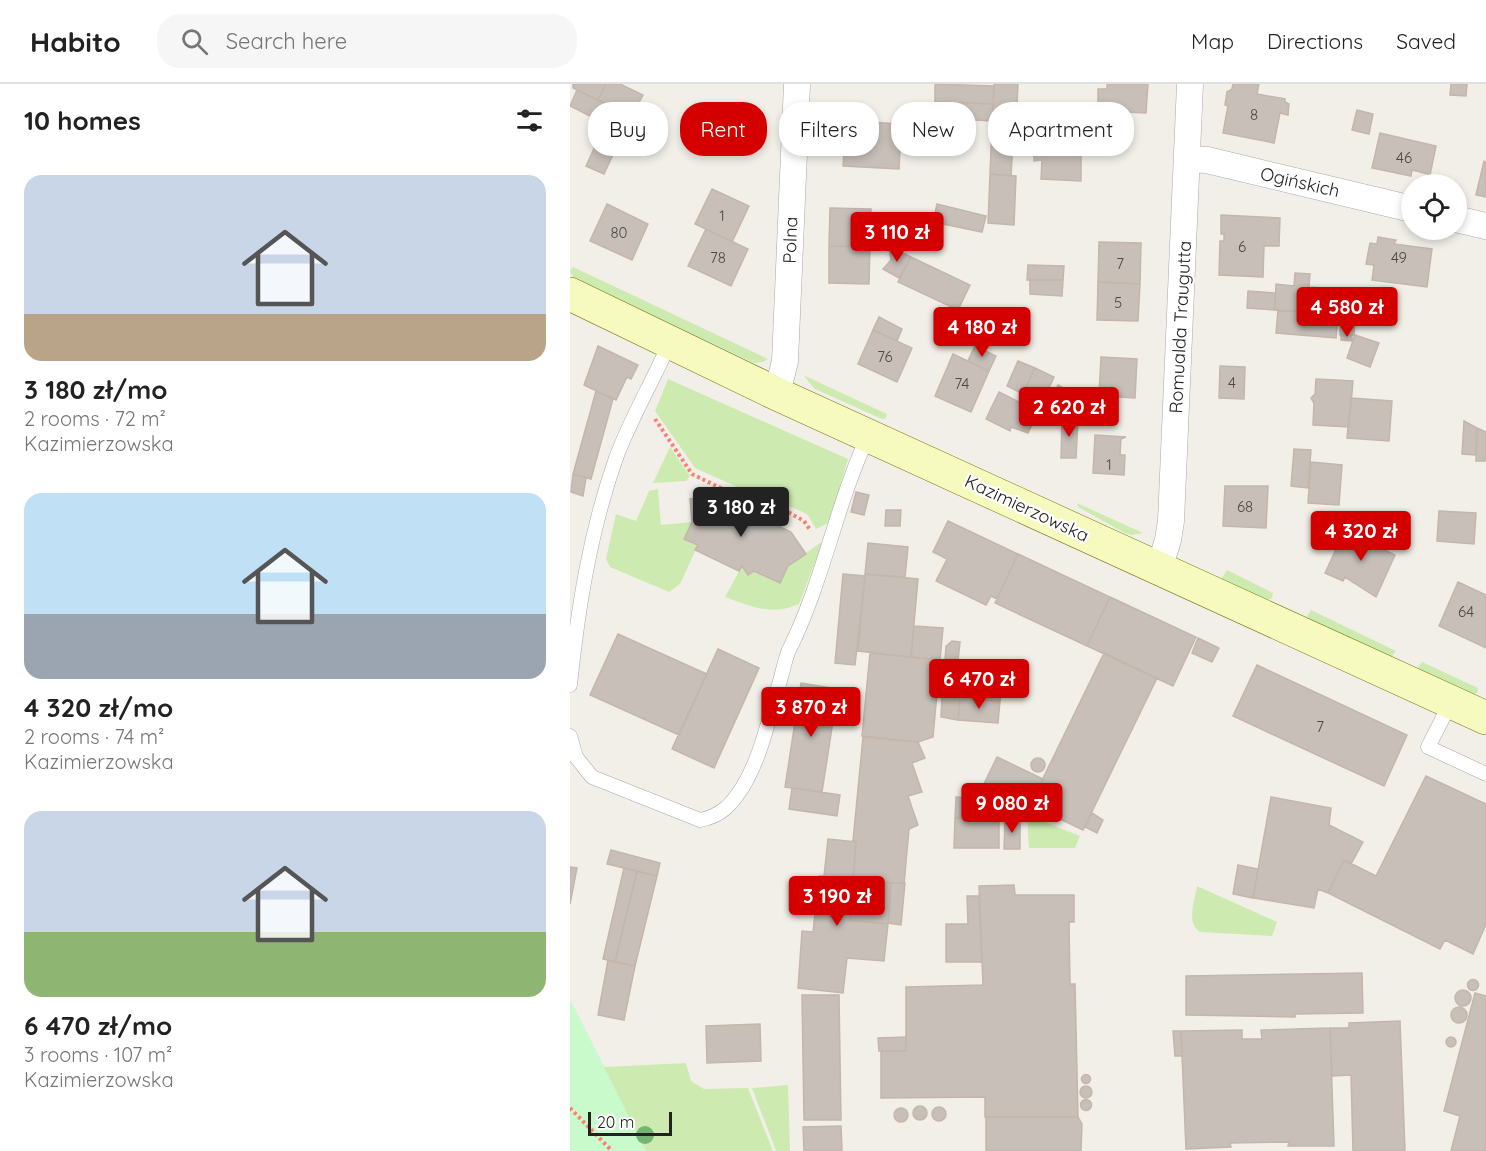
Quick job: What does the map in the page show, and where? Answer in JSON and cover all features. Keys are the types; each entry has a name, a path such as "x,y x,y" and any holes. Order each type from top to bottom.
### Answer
{"main road":[{"name":"Kazimierzowska","path":"570,294 670,340 777,394 1486,718"}],"street":[{"name":"Polna","path":"777,394 785,361 797,84"},
{"name":"Romualda Traugutta","path":"1159,568 1171,521 1190,84"},
{"name":"Ogińskich","path":"1188,159 1207,160 1401,206"},
{"path":"1467,222 1486,226"}],"lane":[{"path":"570,685 578,612 598,513 617,455 670,340"},
{"path":"570,735 576,757 592,777 700,820 714,817 727,808 743,787 758,754 789,650 807,609 856,462 868,436"},
{"path":"1451,702 1428,747 1486,774"}],"path":[{"path":"643,401 692,474 763,509 767,500 804,521 814,535 830,540"},
{"path":"570,1108 612,1151"}],"green space":[{"path":"573,267 768,359 754,363 573,278 570,271"},
{"path":"803,375 887,414 886,418 882,419 815,389"},
{"path":"668,379 848,459 829,523 816,529 807,514 766,496 764,499 695,468 655,411"},
{"path":"670,447 690,476 686,481 653,483"},
{"path":"658,489 661,525 692,522 684,539 698,545 680,584 669,592 610,567 606,559 616,514 636,521 649,491"},
{"path":"1077,503 1143,533 1132,535 1125,533 1078,507"},
{"path":"820,543 822,544 799,604 789,608 771,610 753,607 725,597 742,566 748,575 754,571 779,583 788,566"},
{"path":"1227,570 1273,593 1272,598 1266,601 1221,579"},
{"path":"1311,610 1396,651 1391,657 1309,619 1307,616"},
{"path":"1422,662 1478,688 1477,693 1472,695 1420,671 1418,667"},
{"path":"1027,815 1080,836 1075,848 1029,848"},
{"path":"1197,886 1277,922 1272,936 1201,932 1196,929 1192,918"},
{"path":"570,1000 604,1067 686,1063 691,1081 704,1089 748,1088 773,1151 620,1151"},
{"path":"570,1000 575,1009 646,1151 570,1151"},
{"path":"788,1085 790,1151 776,1151 752,1088"}],"building":[{"path":"573,84 606,84 598,100 573,88"},
{"path":"606,84 620,84 643,95 639,102 598,100"},
{"path":"935,84 994,86 993,102 988,104 935,102"},
{"path":"994,84 1018,84 1017,102 993,102"},
{"path":"1107,84 1148,84 1146,113 1134,112 1134,102 1098,102 1098,89 1107,89"},
{"path":"1233,84 1259,84 1257,94 1285,99 1285,102 1289,104 1288,115 1280,113 1274,143 1223,133 1228,106 1225,105 1227,92 1232,89"},
{"path":"1451,84 1467,84 1466,96 1450,95"},
{"path":"577,90 601,102 588,102 588,115 570,106"},
{"path":"976,103 988,104 988,121 976,120"},
{"path":"1357,110 1373,114 1369,134 1352,130"},
{"path":"879,122 891,124 891,156 900,156 899,169 843,166 844,156 879,156"},
{"path":"1380,133 1436,146 1430,174 1412,170 1411,174 1401,174 1372,168"},
{"path":"591,156 612,156 604,174 586,166"},
{"path":"991,156 1012,156 1011,176 990,174"},
{"path":"1034,156 1081,156 1081,181 1041,179 1042,160 1034,161"},
{"path":"1484,161 1486,162 1486,197 1476,195"},
{"path":"990,174 1016,176 1014,225 988,223"},
{"path":"712,189 749,206 732,242 695,224"},
{"path":"607,204 648,224 632,260 590,241"},
{"path":"937,204 986,216 982,232 933,222"},
{"path":"830,208 871,209 870,247 829,246"},
{"path":"1221,215 1280,218 1279,246 1264,246 1263,277 1219,275 1220,241 1224,241 1224,234 1221,234"},
{"path":"706,229 748,249 731,286 688,266"},
{"path":"1378,237 1396,240 1394,244 1432,249 1427,287 1372,280 1374,265 1366,264 1370,243 1377,244"},
{"path":"1099,242 1141,243 1140,284 1098,282"},
{"path":"829,246 870,247 869,284 829,283"},
{"path":"889,247 911,257 899,278 883,269 891,260"},
{"path":"911,257 970,285 958,310 898,282"},
{"path":"1028,265 1064,266 1063,280 1027,280"},
{"path":"1295,273 1310,274 1309,287 1340,289 1338,315 1275,310 1276,284 1294,286"},
{"path":"1030,280 1063,280 1062,296 1030,294"},
{"path":"1098,282 1140,284 1138,321 1097,320"},
{"path":"1248,291 1275,293 1275,310 1247,308"},
{"path":"1341,294 1355,294 1354,335 1340,335"},
{"path":"1278,310 1338,315 1336,338 1276,333"},
{"path":"879,317 902,329 897,341 873,330"},
{"path":"873,330 912,348 897,382 858,364"},
{"path":"1341,335 1352,335 1352,341 1341,340"},
{"path":"1355,335 1379,343 1370,367 1347,358"},
{"path":"598,346 638,365 631,379 627,377 616,400 584,385"},
{"path":"975,346 996,356 989,371 968,361"},
{"path":"953,354 989,371 971,412 935,396"},
{"path":"1101,357 1137,359 1135,398 1099,396"},
{"path":"1018,361 1035,368 1023,394 1007,386"},
{"path":"1220,366 1245,367 1244,399 1219,398"},
{"path":"1035,368 1054,377 1042,403 1023,394"},
{"path":"1316,379 1353,381 1349,427 1313,425 1314,403 1311,398 1315,394"},
{"path":"1058,385 1065,389 1070,403 1075,404 1074,419 1042,419"},
{"path":"596,391 613,399 591,479 573,474"},
{"path":"999,392 1019,402 1023,394 1042,403 1028,433 1011,427 1010,431 986,419"},
{"path":"1351,398 1392,401 1389,441 1347,438"},
{"path":"1062,419 1078,419 1076,458 1061,458"},
{"path":"1464,421 1477,428 1476,455 1462,454"},
{"path":"1477,428 1486,432 1486,461 1476,461"},
{"path":"1095,435 1126,437 1121,439 1120,455 1125,455 1124,475 1093,473"},
{"path":"1294,449 1311,450 1308,488 1291,486"},
{"path":"1311,462 1342,465 1339,505 1308,503"},
{"path":"573,474 586,478 583,496 571,492"},
{"path":"1225,486 1268,486 1266,528 1223,526"},
{"path":"706,492 791,532 806,554 788,566 780,583 754,571 748,575 742,566 739,571 695,550 698,545 684,539 692,522 690,499 703,498"},
{"path":"856,492 869,495 864,515 851,512"},
{"path":"886,510 901,510 900,526 885,526"},
{"path":"1439,511 1476,513 1474,544 1437,541"},
{"path":"948,521 1018,554 997,599 991,596 986,605 936,581 947,559 933,552"},
{"path":"1344,532 1362,539 1365,534 1381,541 1378,547 1395,555 1376,597 1345,577 1343,581 1325,573"},
{"path":"868,543 908,547 905,577 865,574"},
{"path":"1018,554 1110,597 1087,646 995,603"},
{"path":"843,574 865,576 855,665 835,663"},
{"path":"865,574 918,579 911,657 858,651"},
{"path":"1458,582 1486,595 1486,648 1439,626"},
{"path":"1110,597 1196,637 1173,686 1087,646"},
{"path":"914,626 943,628 940,660 911,657"},
{"path":"618,634 707,674 679,735 590,695"},
{"path":"1198,638 1219,648 1212,662 1192,653"},
{"path":"952,641 960,642 958,661 945,660 946,646"},
{"path":"718,649 759,668 714,768 672,749"},
{"path":"870,653 940,660 933,737 918,742 862,736"},
{"path":"1104,653 1157,678 1083,830 1030,805"},
{"path":"1257,665 1407,735 1384,786 1233,716"},
{"path":"956,677 1003,681 1000,701 955,697"},
{"path":"801,683 838,689 822,792 785,787"},
{"path":"942,696 960,698 958,720 941,717"},
{"path":"960,698 1000,701 998,723 958,720"},
{"path":"863,737 918,742 925,758 912,763 922,792 908,796 918,825 909,829 904,884 853,879 856,842 853,841"},
{"path":"997,757 1043,779 1028,810 982,788"},
{"path":"1038,758 1043,760 1045,765 1043,770 1038,772 1033,770 1031,765 1033,760"},
{"path":"1426,776 1486,804 1486,924 1473,954 1445,940 1440,949 1328,893 1344,860 1376,876"},
{"path":"792,788 840,795 837,816 789,809"},
{"path":"956,797 998,800 999,818 955,818"},
{"path":"1271,797 1331,808 1329,825 1363,842 1351,864 1344,860 1328,893 1318,889 1314,908 1253,898"},
{"path":"1092,813 1103,820 1097,833 1085,827"},
{"path":"955,818 999,818 999,848 954,848"},
{"path":"1005,819 1020,819 1020,849 1004,849"},
{"path":"828,839 856,842 850,920 888,924 884,961 847,958 843,993 798,988 802,931 813,932 819,876 824,876"},
{"path":"611,850 660,863 657,876 607,864"},
{"path":"1238,865 1258,869 1253,898 1233,894"},
{"path":"570,867 577,868 570,904"},
{"path":"624,868 637,871 615,962 603,959"},
{"path":"637,871 657,876 635,966 615,962"},
{"path":"853,879 891,883 888,924 850,920"},
{"path":"891,883 905,883 901,925 888,923"},
{"path":"1014,885 1015,895 1074,895 1074,922 1069,922 1070,984 1075,984 1078,1117 985,1117 985,1097 881,1098 881,1051 906,1051 906,987 983,985 979,886"},
{"path":"967,896 979,896 982,962 946,962 946,924 968,924"},
{"path":"608,960 635,966 624,1020 598,1015"},
{"path":"1362,973 1363,1013 1295,1014 1295,1017 1186,1015 1186,976"},
{"path":"1473,979 1479,985 1473,991 1467,985"},
{"path":"1463,990 1471,998 1463,1006 1455,998"},
{"path":"1475,993 1486,996 1486,1151 1451,1151 1460,1116 1444,1111"},
{"path":"802,995 839,995 841,1120 804,1120"},
{"path":"1459,1007 1467,1015 1459,1023 1451,1015"},
{"path":"1400,1021 1405,1151 1353,1151 1351,1075 1332,1076 1330,1028 1349,1028 1349,1023"},
{"path":"760,1024 761,1061 707,1063 706,1026"},
{"path":"1330,1028 1334,1146 1288,1146 1289,1142 1230,1143 1231,1147 1186,1149 1181,1031 1242,1030 1242,1039 1262,1039 1261,1030"},
{"path":"1173,1031 1181,1031 1182,1056 1175,1056"},
{"path":"906,1037 906,1051 879,1051 878,1038"},
{"path":"1451,1037 1456,1042 1451,1047 1446,1042"},
{"path":"1086,1075 1090,1079 1086,1083 1082,1079"},
{"path":"1088,1086 1091,1087 1091,1097 1084,1098 1081,1097 1080,1090 1081,1087"},
{"path":"1086,1100 1090,1101 1090,1109 1086,1110 1082,1109 1081,1105 1082,1101"},
{"path":"917,1106 923,1106 927,1113 923,1120 917,1120 913,1116 913,1110"},
{"path":"936,1107 942,1107 946,1114 942,1121 936,1121 932,1117 932,1111"},
{"path":"898,1108 904,1108 908,1115 904,1122 898,1122 894,1118 894,1112"},
{"path":"986,1117 1078,1117 1082,1124 1081,1151 986,1151"},
{"path":"841,1126 842,1151 804,1151 803,1127"}]}
